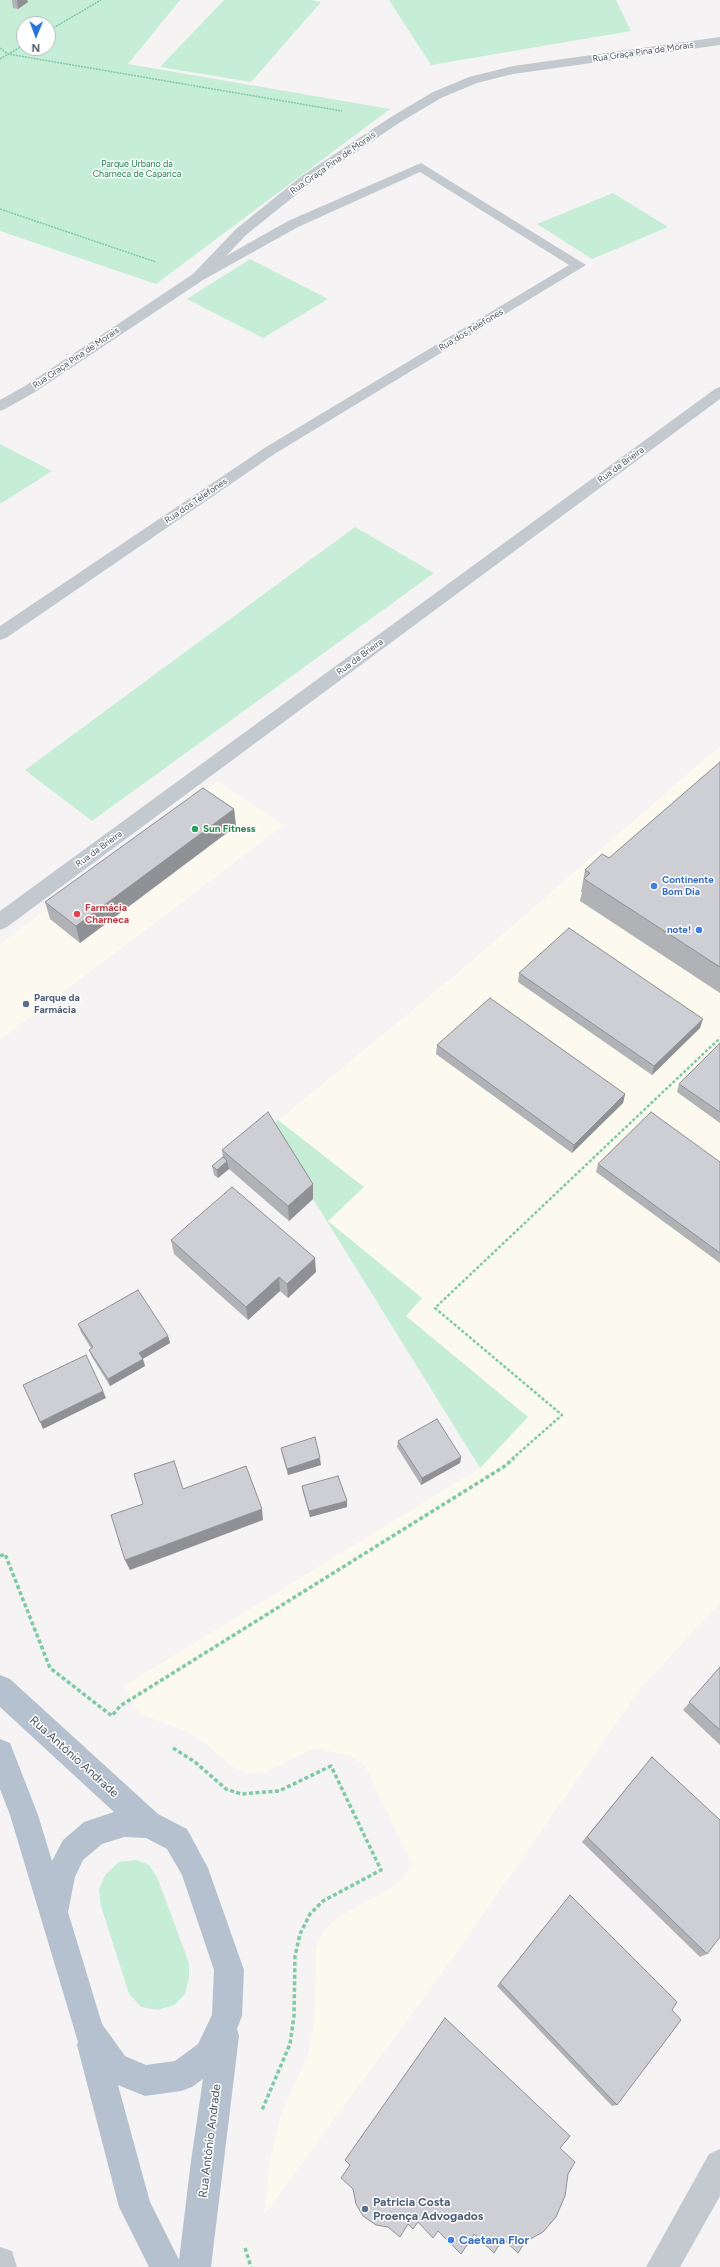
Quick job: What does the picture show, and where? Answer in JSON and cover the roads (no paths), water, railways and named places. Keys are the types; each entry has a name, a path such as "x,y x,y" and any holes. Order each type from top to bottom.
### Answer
{"main road":[{"name":"Rua António Andrade","path":"0,1689 148,1824 177,1838 194,1868 229,1970 227,2016 207,2161 195,2267"},
{"path":"0,1752 24,1815 54,1910 89,2032 135,2207 166,2267"},
{"path":"54,1910 61,1874 73,1850 94,1832 124,1823 148,1824"},
{"path":"89,2032 114,2067 145,2081 181,2076 209,2055 227,2016"}],"street":[{"name":"Rua Graça Pina de Morais","path":"0,406 30,389 198,277 241,232 308,178 394,120 437,95 473,80 506,72 720,41"},
{"name":"Rua dos Telefones","path":"0,634 271,450 579,265 421,167 293,224 198,277"},
{"name":"Rua da Brieira","path":"0,922 720,392"},
{"path":"662,2267 720,2165"},
{"path":"0,2263 1,2267"}],"place":[{"name":"Sun Fitness","path":"195,829"},
{"name":"Continente Bom Dia","path":"654,886"},
{"name":"Farmácia Charneca","path":"77,914"},
{"name":"note!","path":"699,930"},
{"name":"Parque da Farmácia","path":"26,1004"},
{"name":"Patricia Costa Proença Advogados","path":"365,2209"},
{"name":"Caetana Flor","path":"451,2240"}],"park label":[{"name":"Parque Urbano da Charneca de Caparica","path":"137,170"}]}
